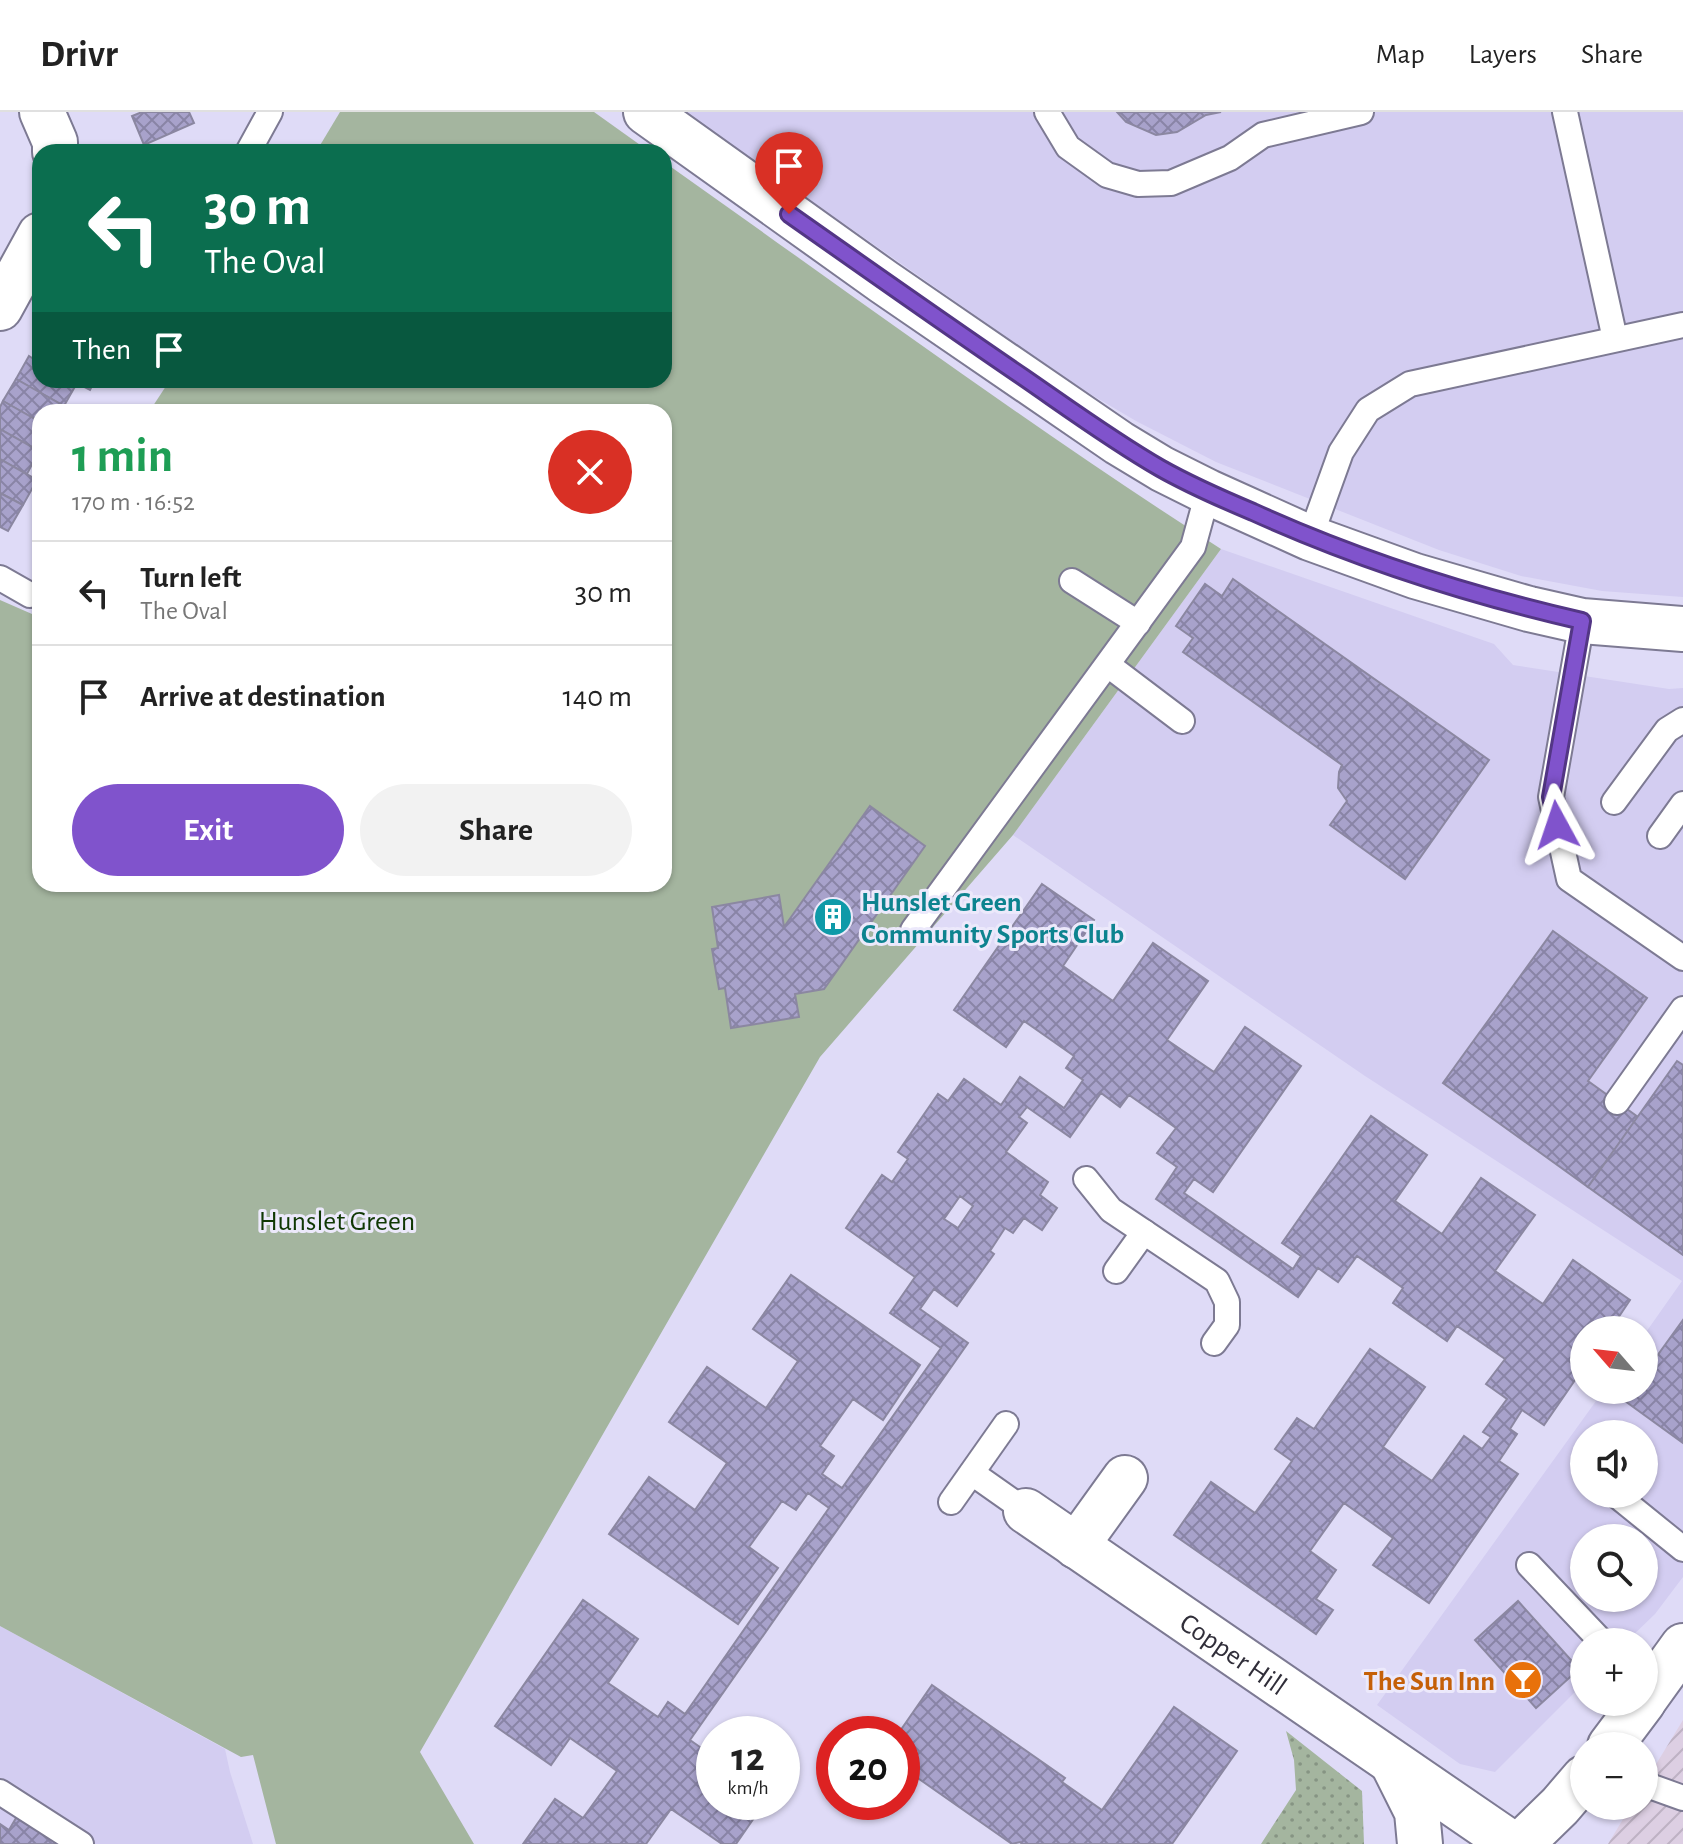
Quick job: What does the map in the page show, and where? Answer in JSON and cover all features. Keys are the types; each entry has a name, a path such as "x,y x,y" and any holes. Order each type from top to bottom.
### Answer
{"street":[{"path":"42,112 55,144"},
{"path":"646,112 884,282 1106,434 1162,469 1208,492 1310,538 1415,576 1529,609 1582,621 1683,629"},
{"path":"0,308 32,250"},
{"path":"1076,1546 1125,1478"},
{"name":"Copper Hill","path":"1026,1511 1512,1844"},
{"path":"1658,1678 1683,1646"},
{"name":"Copper Hill","path":"1392,1762 1417,1812 1420,1844"},
{"path":"1521,1844 1570,1794"}],"lane":[{"path":"252,144 270,112"},
{"path":"1047,112 1068,147 1107,175 1138,184 1171,183 1230,158 1263,135 1361,112"},
{"path":"1565,112 1615,339"},
{"path":"1310,538 1341,452 1368,410 1410,384 1683,325"},
{"path":"913,930 1193,547 1208,492"},
{"path":"0,578 30,595"},
{"path":"1072,581 1138,623"},
{"path":"1582,621 1551,797 1569,879 1683,958"},
{"path":"1108,665 1182,721"},
{"path":"1614,802 1667,730 1683,720"},
{"path":"1660,836 1683,804"},
{"path":"1617,1102 1683,1009"},
{"path":"1086,1179 1111,1210 1217,1281 1227,1302 1227,1325 1214,1343"},
{"path":"1116,1271 1144,1232"},
{"path":"951,1502 1006,1424"},
{"path":"972,1473 1026,1511"},
{"path":"1632,1508 1683,1549"},
{"path":"1529,1565 1589,1628"},
{"path":"1658,1789 1683,1798"},
{"path":"0,1792 81,1844"}],"shaded area":[{"path":"684,112 1683,112 1683,597 1602,591 1521,576 1439,550 1216,462 1075,385"},
{"path":"1221,549 1494,644 1513,665 1669,689 1683,688 1683,1577 1658,1610 1658,1524 1570,1524 1570,1612 1657,1612 1640,1628 1570,1628 1570,1697 1495,1772 1460,1764 1377,1705 1570,1437 1570,1508 1658,1508 1658,1420 1582,1420 1594,1404 1658,1404 1657,1316 1682,1281 1365,1076 1013,835"},
{"path":"0,1626 225,1749 253,1844 0,1844"},
{"path":"1683,1720 1683,1844 1608,1844 1623,1820 1658,1820 1658,1761"}],"green space":[{"path":"340,112 594,112 639,144 321,144"},
{"name":"Hunslet Green","path":"672,168 1010,407 1221,549 1013,835 820,1057 420,1752 474,1844 276,1844 253,1755 241,1757 0,1626 0,600 32,614 32,892 672,892 672,404 154,404 165,388 672,388"},
{"path":"1286,1731 1362,1791 1364,1844 1261,1844 1296,1790 1294,1760"}],"building":[{"path":"142,112 189,112 194,123 144,144 132,116"},
{"path":"1117,112 1221,112 1206,115 1177,132 1156,135 1126,122"},
{"path":"29,356 32,358 32,388 16,379"},
{"path":"16,379 60,404 32,404 32,417 3,401"},
{"path":"32,388 74,388 65,404"},
{"path":"3,401 32,417 32,447 0,429"},
{"path":"0,429 32,447 32,464 27,474 0,459"},
{"path":"0,459 32,477 32,489 23,505 0,493"},
{"path":"0,493 23,505 8,531 0,527"},
{"path":"1233,579 1489,760 1405,879 1330,825 1347,801 1338,788 1342,765 1183,652 1193,638 1176,626 1205,584 1222,596"},
{"name":"Hunslet Green Community Sports Club","path":"870,806 925,846 824,989 795,994 799,1017 731,1028 725,988 719,989 712,949 718,948 712,907 779,895 784,927"},
{"path":"1042,884 1094,920 1063,966 1113,1001 1153,943 1208,981 1167,1040 1214,1072 1245,1027 1301,1066 1213,1192 1194,1179 1184,1193 1293,1269 1301,1256 1282,1243 1371,1116 1427,1155 1395,1201 1442,1234 1481,1178 1535,1215 1495,1271 1543,1304 1573,1260 1630,1300 1619,1316 1570,1316 1570,1387 1544,1425 1522,1410 1510,1429 1517,1434 1499,1461 1518,1474 1429,1603 1373,1565 1393,1538 1344,1503 1310,1551 1336,1570 1316,1599 1333,1610 1316,1634 1174,1535 1211,1482 1255,1513 1292,1461 1275,1449 1297,1418 1314,1429 1370,1349 1425,1387 1383,1447 1432,1481 1464,1436 1482,1449 1491,1437 1483,1432 1507,1399 1486,1384 1505,1359 1457,1326 1447,1341 1393,1303 1403,1288 1357,1256 1338,1282 1318,1268 1298,1297 1156,1199 1177,1167 1157,1153 1176,1128 1129,1095 1120,1107 1101,1093 1070,1137 1027,1107 1019,1117 1027,1123 1006,1152 1048,1182 1040,1195 1057,1208 1042,1230 1024,1218 1013,1233 1005,1228 990,1251 994,1254 957,1306 934,1289 920,1309 968,1343 707,1716 696,1716 696,1731 690,1740 696,1744 696,1820 753,1820 736,1844 722,1844 671,1809 646,1844 523,1844 555,1799 583,1818 617,1771 570,1738 551,1765 495,1726 583,1600 638,1639 608,1683 658,1717 668,1702 685,1714 829,1508 808,1493 796,1510 782,1501 749,1547 778,1568 738,1624 609,1534 649,1477 695,1510 727,1463 669,1422 707,1367 766,1408 798,1361 753,1329 791,1275 920,1365 883,1420 853,1399 820,1446 834,1456 822,1474 842,1488 941,1348 890,1313 915,1277 846,1228 882,1175 892,1182 908,1159 898,1152 938,1094 948,1101 964,1079 1001,1105 1020,1077 1064,1108 1083,1080 1066,1068 1074,1056 1024,1021 1006,1047 954,1010","holes":["960,1196 973,1206 958,1228 944,1219"]},
{"path":"1553,931 1647,998 1588,1081 1638,1117 1588,1187 1443,1083"},
{"path":"1677,1061 1683,1065 1683,1255 1588,1187"},
{"path":"1683,1320 1683,1443 1658,1425 1658,1420 1651,1420 1629,1404 1658,1404 1658,1355"},
{"path":"1518,1601 1570,1659 1570,1677 1536,1708 1475,1640"},
{"path":"932,1685 1065,1778 1062,1782 1102,1810 1174,1707 1237,1751 1172,1844 1012,1844 920,1780 920,1716 910,1716"},
{"path":"19,1813 67,1844 0,1844 0,1824 9,1830"}],"place":[{"name":"Hunslet Green Community Sports Club","path":"833,917"},
{"name":"The Sun Inn","path":"1523,1680"}],"route":[{"path":"789,214 1119,443 1162,469 1310,538 1415,576 1582,621 1551,797 1557,825"}]}
